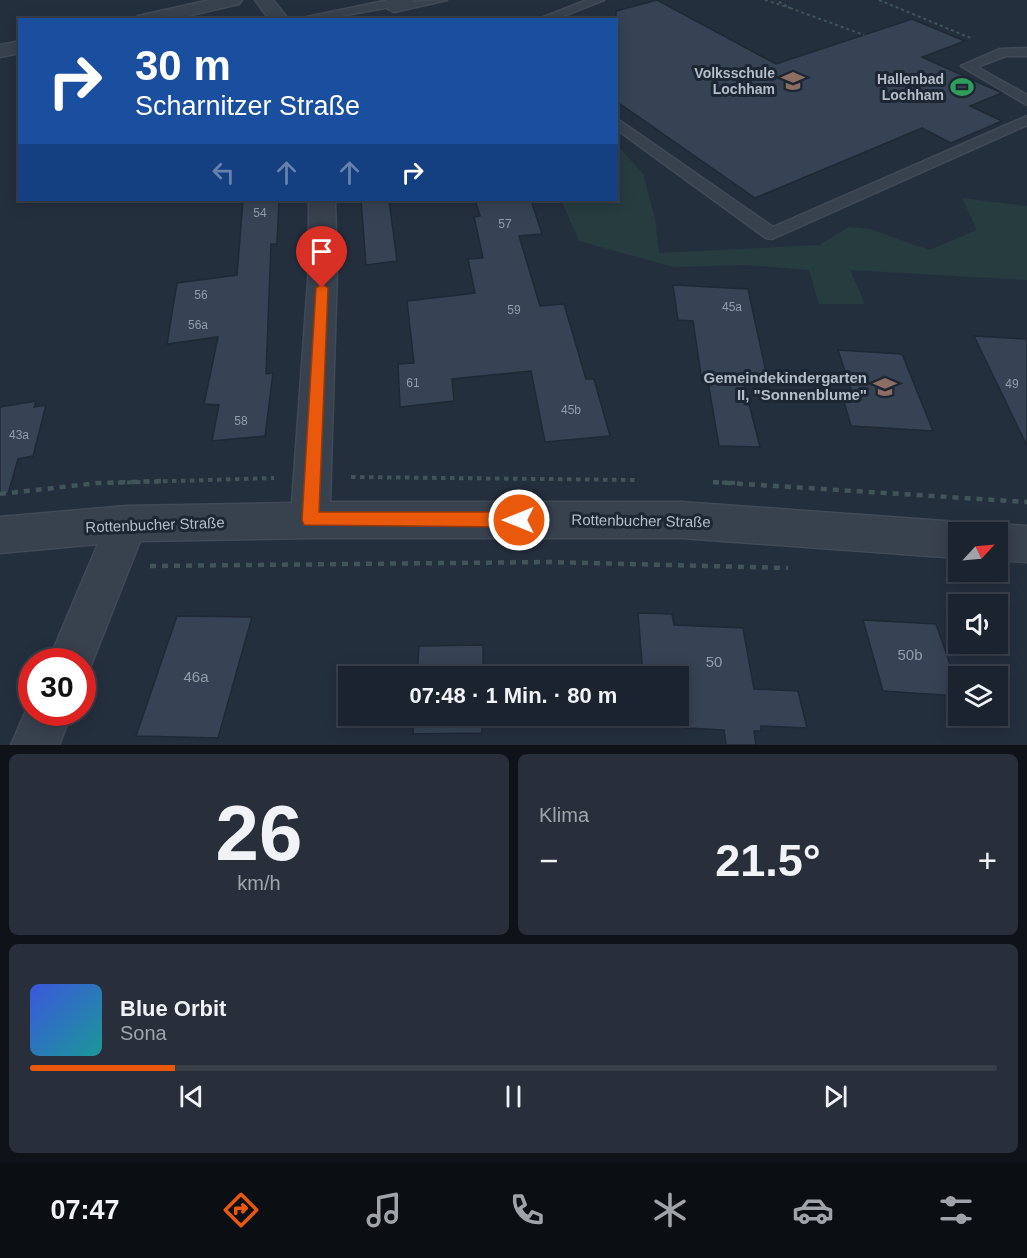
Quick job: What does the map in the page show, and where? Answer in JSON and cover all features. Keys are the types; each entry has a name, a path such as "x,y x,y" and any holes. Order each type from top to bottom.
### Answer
{"street":[{"path":"153,18 233,0"},
{"path":"264,0 278,18"},
{"path":"0,51 18,47"},
{"path":"310,520 323,267 322,201"},
{"name":"Rottenbucher Straße","path":"0,535 127,524 310,520 682,520 948,539"},
{"path":"76,648 127,524"},
{"path":"1008,543 1027,544"},
{"path":"35,745 43,726"}],"lane":[{"path":"308,18 408,0"},
{"path":"346,18 441,0"},
{"path":"547,18 598,0"},
{"path":"1027,52 1004,52 967,66 1027,101"},
{"path":"1001,86 1027,92"},
{"path":"618,123 772,234 1027,120"}],"path":[{"path":"765,0 864,35"},
{"path":"776,0 790,8"},
{"path":"879,0 1004,52"},
{"path":"110,567 402,561 678,563 791,568"}],"green space":[{"path":"618,146 643,174 655,218 659,253 819,245 849,227 870,229 929,250 977,230 962,198 1027,206 1027,280 850,270 865,304 819,304 809,270 745,265 673,267 579,241 561,201 618,201"}],"building":[{"path":"657,0 776,64 912,19 965,41 922,57 1002,93 970,106 1002,121 951,143 922,128 755,198 618,102 618,18 616,18 616,11"},
{"path":"243,201 279,201 277,244 271,244 266,374 273,373 265,436 212,441 219,405 204,404 218,337 167,344 177,283 237,275"},
{"path":"361,201 389,201 397,261 366,265"},
{"path":"475,201 531,201 542,234 519,236 540,306 564,304 586,379 594,379 610,436 545,442 531,371 452,379 454,401 400,407 398,364 414,363 407,301 475,293 468,259 483,258 474,217 480,216"},
{"path":"673,285 748,289 769,386 744,384 760,447 719,446 708,382 702,382 693,321 678,320"},
{"path":"974,336 1027,339 1027,446"},
{"path":"838,350 902,354 933,431 851,426 841,391 852,392"},
{"path":"36,401 34,407 46,405 33,456 18,459 8,494 0,493 0,407"},
{"path":"638,613 672,614 674,625 743,628 754,689 798,691 807,728 761,726 761,731 754,731 756,745 726,745 724,730 686,728 686,726 689,726 689,666 642,666"},
{"path":"177,616 252,617 218,738 136,736"},
{"path":"863,620 936,624 951,666 948,666 948,695 883,691"},
{"path":"483,645 483,666 418,666 419,646"},
{"path":"413,726 482,726 482,733 413,734"}],"place":[{"name":"Volksschule Lochham","path":"793,81"},
{"name":"Hallenbad Lochham","path":"962,87"},
{"name":"Gemeindekindergarten II, \"Sonnenblume\"","path":"885,387"}],"route":[{"path":"322,288 310,520 519,520"}]}
